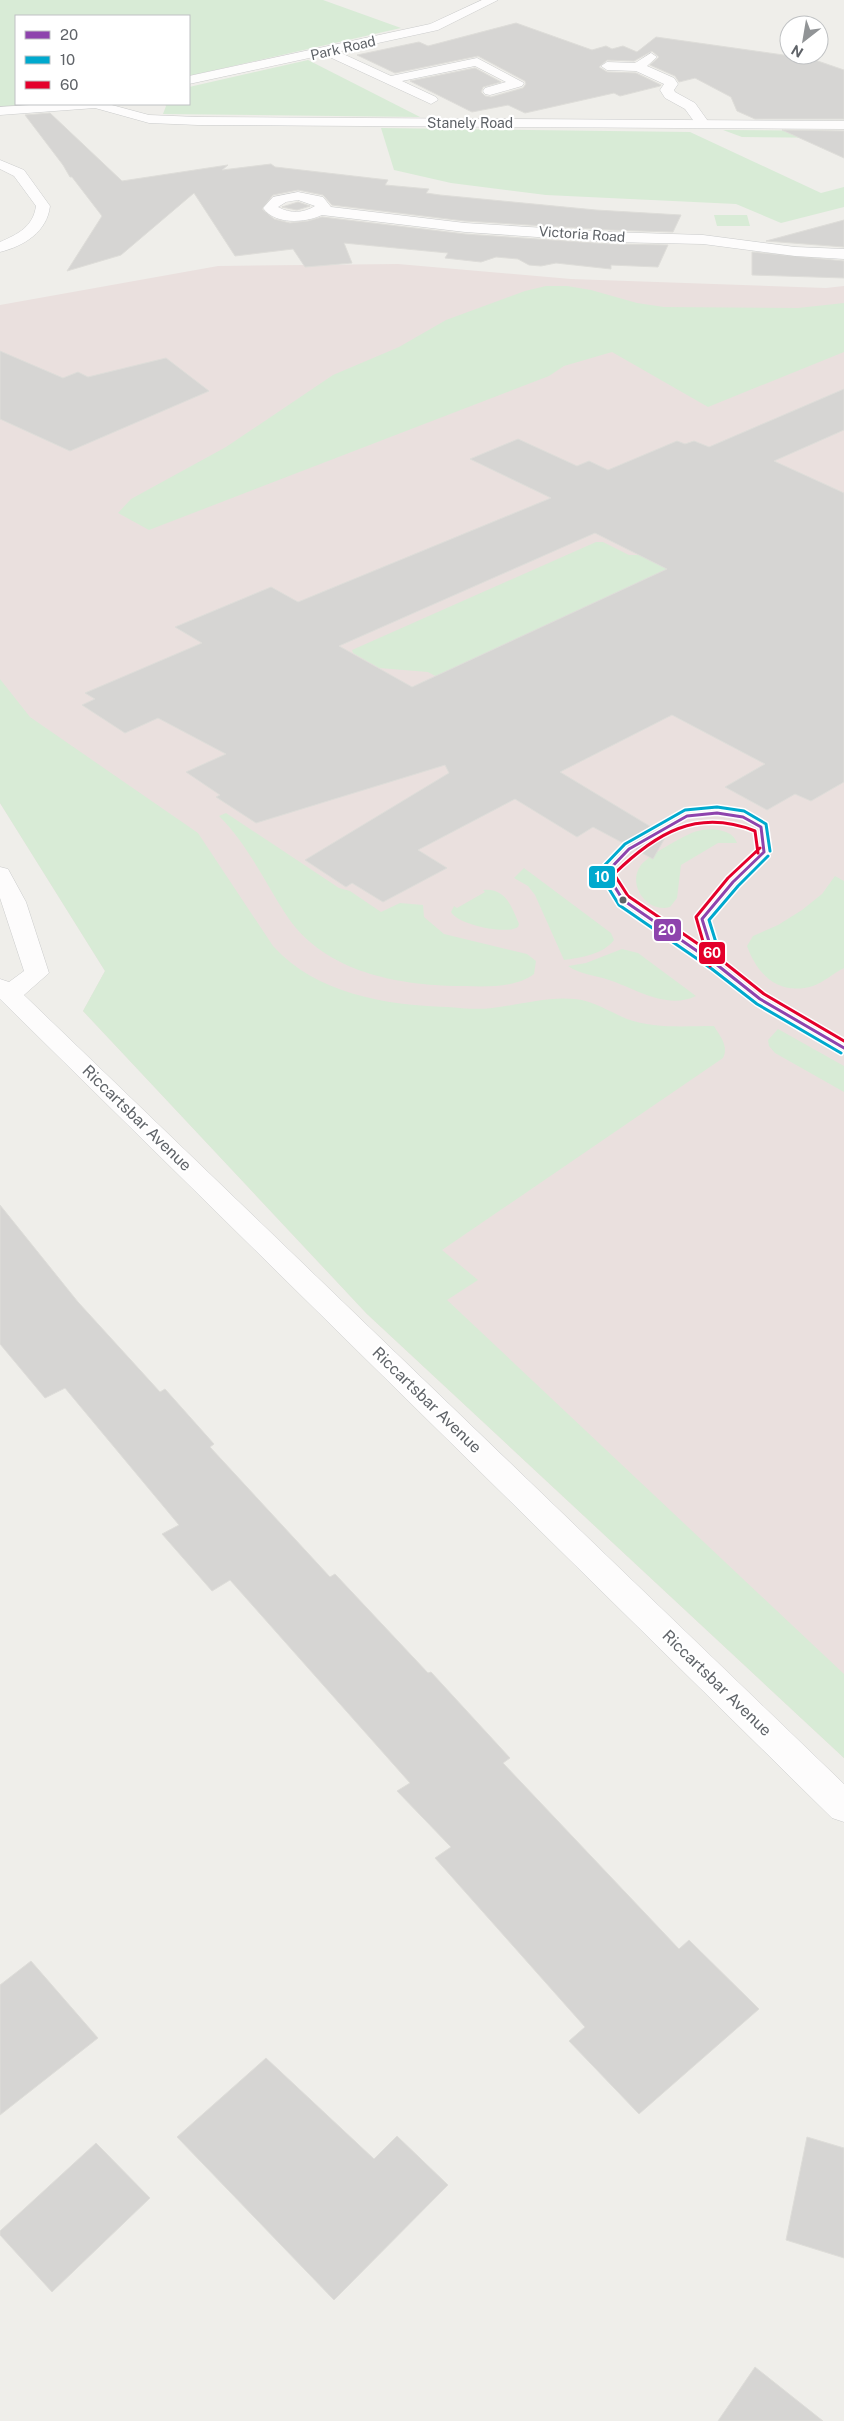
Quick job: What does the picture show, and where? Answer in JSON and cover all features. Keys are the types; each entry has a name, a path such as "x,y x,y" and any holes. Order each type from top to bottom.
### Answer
{"street":[{"name":"Park Road","path":"190,80 434,27 492,0"},
{"path":"328,51 431,100"},
{"path":"638,66 651,57"},
{"path":"390,80 477,62 517,83 490,91"},
{"path":"607,66 638,66 669,81 671,84 667,90 670,95 690,106 703,124"},
{"path":"0,111 85,105"},
{"name":"Stanely Road","path":"102,105 149,119 198,121 844,125"},
{"path":"0,164 19,173 43,206 40,223 28,234 0,247"},
{"name":"Victoria Road","path":"320,210 373,218 457,225 609,236 716,241 798,254 844,254"},
{"name":"Riccartsbar Avenue","path":"0,874 14,902 37,973 5,990 844,1807"}],"shaded area":[{"path":"398,264 571,279 826,288 844,286 844,1758 367,1314 83,1011 105,971 0,803 0,305 218,266"}],"green space":[{"path":"0,0 323,0 401,28 190,76 190,15 15,15 15,105 23,105 0,107"},
{"path":"308,60 420,117 163,114 166,105 190,105 190,87"},
{"path":"381,128 690,132 821,193 844,187 844,207 781,223 736,204 546,195 451,183 394,170"},
{"path":"723,130 844,131 844,138 742,137"},
{"path":"714,215 747,215 750,226 717,226"},
{"path":"546,286 567,286 591,290 637,303 664,307 798,308 844,303 844,352 708,407 612,352 564,366 549,376 149,530 118,513 131,499 226,447 333,375 399,347 446,320 525,291"},
{"path":"596,542 603,542 629,555 642,555 690,571 475,698 428,672 379,668 353,653 352,650"},
{"path":"0,679 30,717 198,833 273,946 290,962 310,976 353,994 424,1006 481,1009 565,998 595,1004 637,1022 670,1026 714,1026 724,1045 725,1054 723,1058 442,1250 478,1280 447,1300 844,1674 844,1758 367,1314 83,1011 105,971 0,803"},
{"path":"226,813 339,888 350,891 381,912 400,903 423,905 424,917 444,934 527,954 536,961 534,974 516,983 506,985 429,985 382,977 338,961 318,948 300,932 285,913 247,850 219,816"},
{"path":"713,829 731,834 737,843 718,843 681,865 677,898 670,907 662,908 647,902 638,889 636,881 641,865 658,851 689,834"},
{"path":"524,868 611,933 614,940 610,945 598,952 564,960 535,895 528,886 514,878"},
{"path":"835,876 844,881 844,968 813,986 790,988 780,986 771,981 757,966 747,946 753,936 778,925 802,910 822,894"},
{"path":"483,890 497,892 507,899 519,924 518,927 504,930 494,929 472,925 455,917 451,912 454,906 457,908 485,892"},
{"path":"622,949 638,953 696,996 674,1001 652,997 568,966 586,963"},
{"path":"778,1029 844,1066 844,1092 775,1053 769,1046 768,1040"}],"building":[{"path":"516,23 592,50 606,46 612,49 623,46 637,52 656,37 779,54 779,65 829,65 844,70 844,119 755,119 737,111 731,97 695,78 679,82 675,76 650,65 659,57 652,51 634,61 607,60 599,67 607,72 636,73 660,86 620,96 614,93 525,113 508,105 472,112 410,81 475,68 501,82 483,87 481,92 485,96 491,97 523,88 526,84 525,81 478,56 395,73 357,55 419,42 428,46"},
{"path":"50,113 122,181 228,165 222,170 271,164 275,167 388,180 385,185 429,189 426,193 440,195 596,210 681,215 673,232 610,230 465,221 332,205 323,195 298,190 273,195 262,209 274,219 290,223 322,217 465,234 610,244 668,245 658,267 611,265 611,269 556,263 541,266 529,265 518,259 496,257 481,262 445,258 448,253 344,243 352,263 305,267 293,249 235,256 194,193 121,255 67,271 102,216 72,177 70,177 25,115"},
{"path":"782,130 844,131 844,158"},
{"path":"298,202 310,206 297,210 282,207"},
{"path":"844,220 844,247 766,241"},
{"path":"752,252 844,261 844,278 752,275"},
{"path":"0,351 63,378 78,372 88,377 166,358 209,391 70,451 0,419"},
{"path":"844,389 844,430 774,461 844,493 844,782 811,801 795,794 767,810 725,787 765,764 672,715 560,772 666,836 653,859 593,827 577,837 515,799 418,850 447,868 383,902 352,883 346,887 305,860 449,773 445,765 256,823 216,797 220,795 186,772 226,754 158,718 125,733 82,705 95,699 85,693 202,643 175,627 271,587 298,602 551,498 470,459 518,439 577,466 589,461 608,470 677,441 685,444 694,441 709,447","holes":["595,533 667,569 412,687 339,646"]},
{"path":"0,1205 78,1302 160,1392 165,1389 214,1444 210,1447 330,1577 335,1574 428,1673 431,1672 510,1758 503,1763 679,1949 689,1940 759,2009 639,2114 569,2041 585,2027 435,1858 451,1847 397,1791 410,1783 230,1580 212,1591 162,1534 179,1525 65,1388 45,1398 0,1344"},
{"path":"31,1961 98,2038 0,2115 0,1985"},
{"path":"266,2058 374,2159 397,2136 448,2185 334,2300 177,2137"},
{"path":"807,2137 844,2148 844,2258 786,2240"},
{"path":"96,2143 150,2198 52,2292 0,2235 0,2231"},
{"path":"755,2367 823,2421 718,2421"}],"transit line":[{"name":"10","path":"770,851 766,824 744,811 717,807 685,810 625,844 601,869 600,874 619,905 712,969 757,1004 841,1053"},
{"name":"20","path":"764,852 761,827 743,817 717,813 687,816 629,849 606,873 623,900 716,964 760,999 844,1048"},
{"name":"60","path":"758,853 755,831 736,823 717,821 697,822 661,836 644,847 614,874 628,896 720,959 764,994 844,1041"},
{"name":"60","path":"710,966 696,917 728,878 760,848"},
{"name":"20","path":"736,980 716,964 702,919 733,882 764,852"},
{"name":"10","path":"722,962 709,920 738,886 768,856"}]}
